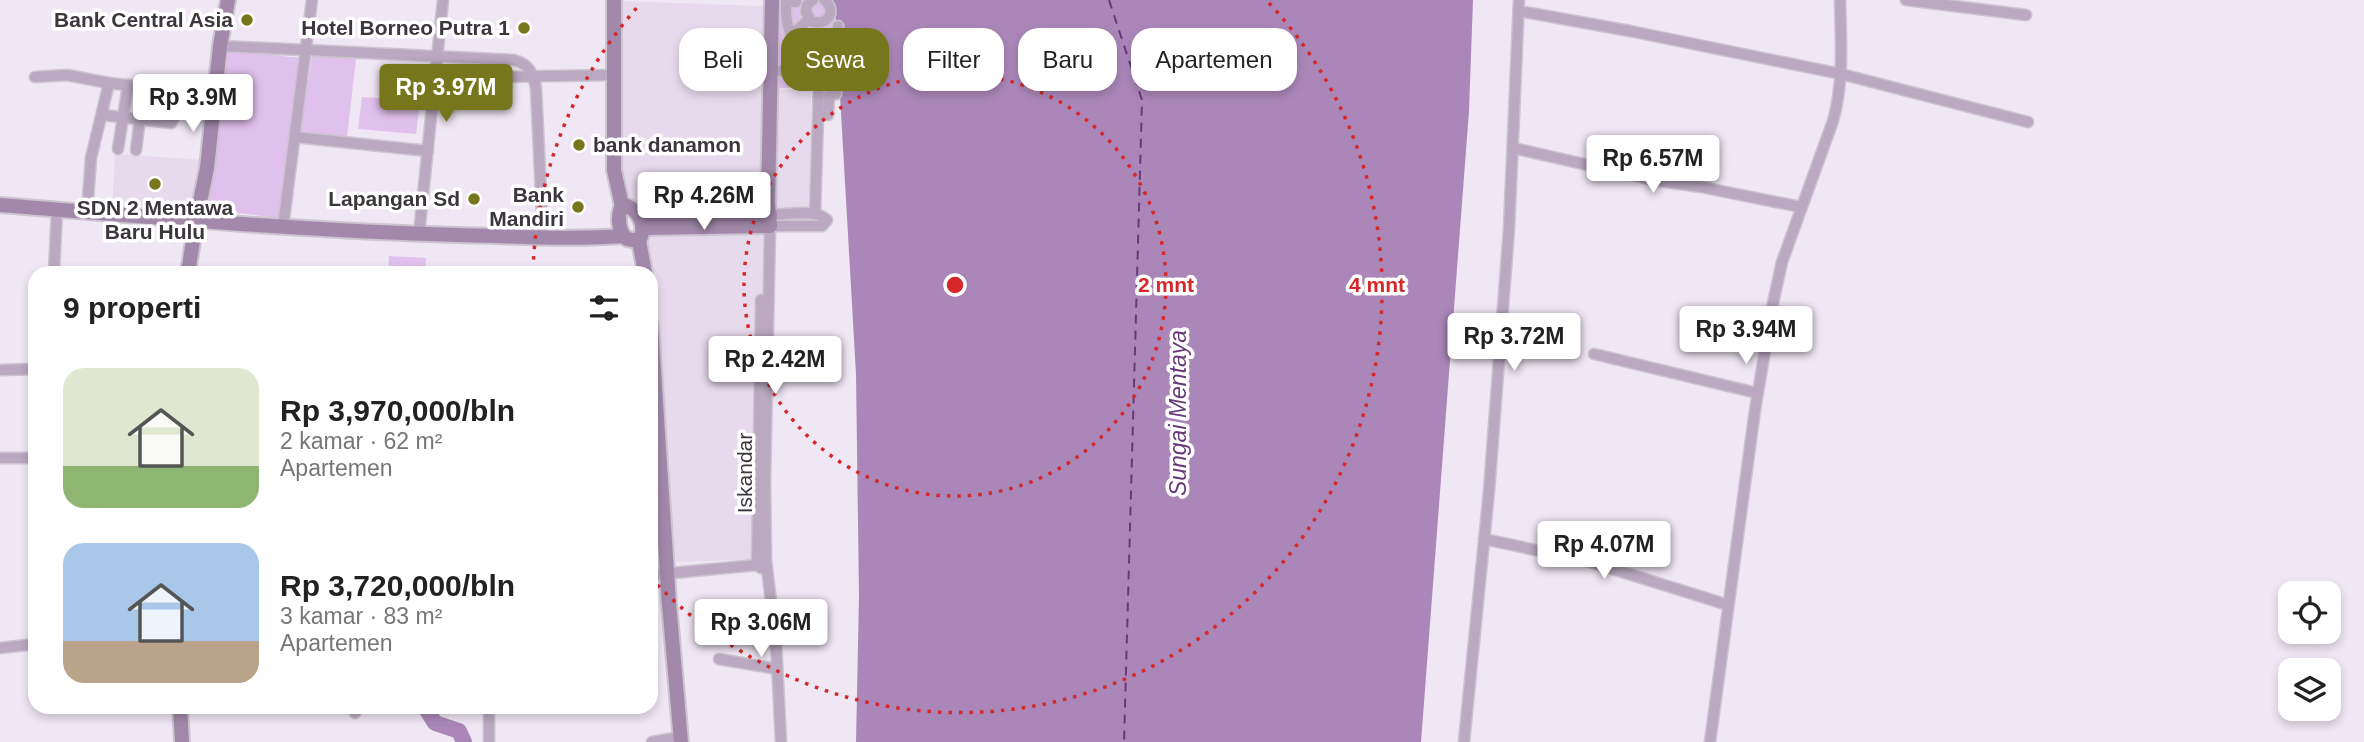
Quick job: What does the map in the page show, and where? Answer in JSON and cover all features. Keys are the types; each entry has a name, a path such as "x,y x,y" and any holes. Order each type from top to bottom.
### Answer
{"street":[{"path":"189,266 195,221 207,168 220,46 228,0"},
{"path":"283,227 312,0"},
{"path":"419,234 443,0"},
{"path":"614,0 614,170 622,206 619,216 623,236"},
{"name":"Iskandar","path":"772,0 767,217 766,574 777,668 781,742"},
{"path":"802,28 808,19 806,9 813,0"},
{"path":"808,19 819,24 830,17 831,9 824,0"},
{"path":"1464,742 1484,539 1508,242 1519,0"},
{"path":"1710,742 1757,393 1782,262 1833,121 1841,74 1840,0"},
{"path":"1906,0 2026,15"},
{"path":"790,28 786,20 786,2 796,2"},
{"path":"1518,11 1841,74 2028,122"},
{"path":"818,115 828,115 829,94 836,93 838,26"},
{"path":"220,46 514,60 528,66 534,75 543,237"},
{"path":"770,71 781,71"},
{"path":"35,76 67,75 109,83 215,95"},
{"path":"498,77 613,75"},
{"path":"88,212 91,158 109,83"},
{"path":"118,149 128,85"},
{"path":"136,150 144,87"},
{"path":"103,115 171,123 181,91"},
{"path":"640,228 815,214 819,91"},
{"path":"295,137 428,151"},
{"path":"1513,148 1654,180 1801,207"},
{"path":"0,205 195,221 419,234 623,236 632,241 640,228"},
{"path":"622,206 631,207 640,228 644,266"},
{"path":"54,266 57,209"},
{"name":"Iskandar","path":"757,565 761,302 767,217"},
{"path":"1594,354 1757,393"},
{"path":"0,370 28,369"},
{"path":"652,742 681,739 658,449"},
{"path":"0,458 28,458"},
{"path":"1484,539 1597,563 1728,605"},
{"path":"658,574 757,565 766,574"},
{"path":"0,648 28,645"},
{"path":"719,659 777,668"},
{"path":"180,714 182,742"},
{"path":"489,714 489,742"}],"shaded area":[{"path":"779,0 831,0 834,4 835,28 781,28 781,88 777,88"},
{"path":"618,1 766,6 766,28 679,28 679,91 765,91 764,210 641,210 626,200 621,178"},
{"path":"223,50 301,58 278,218 206,209"},
{"path":"312,55 356,59 347,137 301,131"},
{"path":"773,89 811,91 811,208 771,209"},
{"path":"812,91 839,91 839,95 813,95"},
{"path":"362,97 420,101 416,134 358,129"},
{"name":"SDN 2 Mentawa Baru Hulu","path":"115,154 203,160 190,216 112,209"},
{"path":"646,231 765,231 762,559 676,562 658,363 658,266 649,266"},
{"path":"389,256 426,258 425,266 388,266"}],"water":[{"name":"Sungai Mentaya","path":"831,0 1473,0 1469,111 1421,742 856,742 859,596 856,374 840,91 889,91 889,28 836,28 835,8"}],"waterway":[{"path":"429,714 435,723 459,731 464,742"}],"ferry route":[{"path":"1109,0 1142,100 1124,742"}],"place":[{"name":"Bank Central Asia","path":"247,20"},
{"name":"Hotel Borneo Putra 1","path":"524,28"},
{"name":"bank danamon","path":"579,145"},
{"name":"SDN 2 Mentawa Baru Hulu","path":"155,184"},
{"name":"Lapangan Sd","path":"474,199"},
{"name":"Bank Mandiri","path":"578,207"}]}
